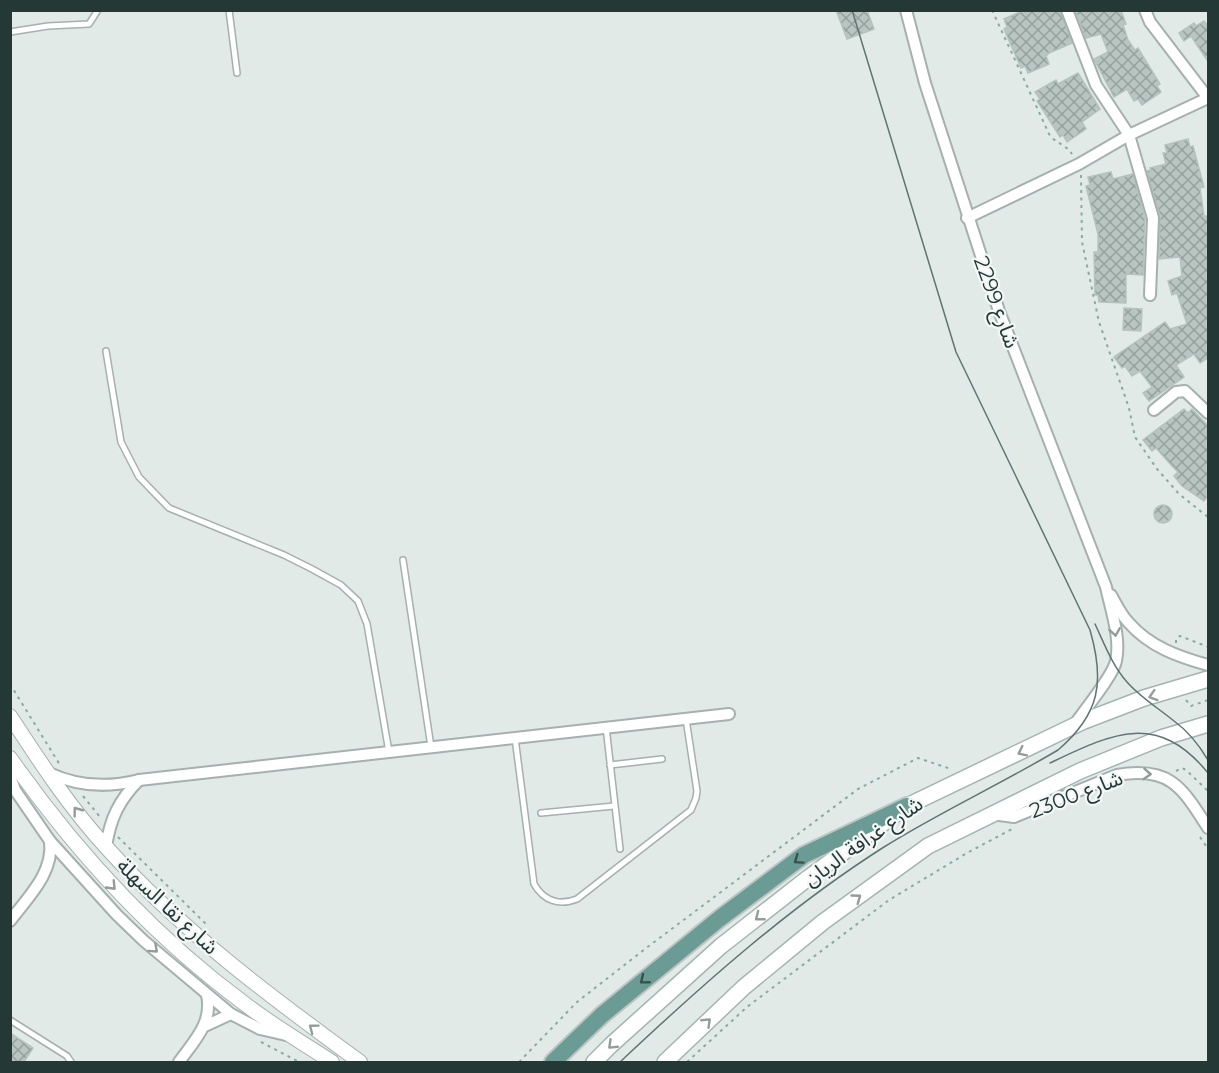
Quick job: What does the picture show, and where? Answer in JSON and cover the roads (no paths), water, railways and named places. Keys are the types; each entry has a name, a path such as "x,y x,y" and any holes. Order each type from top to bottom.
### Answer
{"main road":[{"name":"شارع غرافة الريان","path":"594,1062 721,946 808,878 907,806 1074,725 1144,698 1209,679"},
{"name":"شارع غرافة الريان","path":"665,1062 744,987 823,922 928,846 1080,771 1161,738 1209,724"},
{"path":"553,1062 602,1015 719,919 804,855 907,806"}],"street":[{"name":"شارع 2299","path":"906,10 925,83 999,311 1106,587 1118,650 1116,661 1110,676 1074,725"},
{"path":"1067,10 1096,85 1129,135 1153,218 1149,295"},
{"path":"967,218 1079,164 1129,135 1208,98 1150,22 1145,10"},
{"path":"1154,410 1176,392 1185,391 1209,413"},
{"name":"شارع 2299","path":"1106,587 1127,622 1149,643 1184,659 1209,665"},
{"path":"49,773 71,782 105,786 139,780 729,714"},
{"name":"شارع نقا السهلة","path":"10,716 49,773 106,847 147,890 218,954 360,1062"},
{"name":"شارع نقا السهلة","path":"10,758 75,845 144,918 201,970 246,1005 332,1062"},
{"name":"شارع 2300","path":"992,814 1014,817 1117,776 1130,773 1155,774 1170,779 1179,787 1209,828"},
{"name":"شارع نقا السهلة","path":"10,776 13,789 50,841 144,941 231,1014 260,1029 295,1037"},
{"path":"106,847 113,814 120,801 139,780"},
{"path":"10,921 47,872 50,860 50,841"},
{"path":"47,872 59,867 73,868"},
{"path":"179,1062 205,1026 209,1008 207,994"},
{"path":"205,1026 231,1014"}],"lane":[{"path":"10,32 48,26 89,24 98,10"},
{"path":"229,10 237,73"},
{"path":"106,351 121,442 139,477 169,508 284,555 341,585 358,601 367,624 388,752"},
{"path":"403,560 431,747"},
{"path":"515,738 534,884 544,897 552,901 569,902 577,899 691,810 697,791 686,718"},
{"path":"606,728 620,849"},
{"path":"610,765 662,759"},
{"path":"541,813 614,806"},
{"path":"10,1020 68,1056 71,1062"}],"tram line":[{"path":"620,1062 747,948 848,871 905,834 1058,750 1083,723 1091,710 1095,696 1098,681 1097,666 1090,630 956,352 852,10"},
{"path":"1095,624 1113,661 1127,682 1143,698 1184,729 1208,760"},
{"path":"1050,763 1093,743 1113,737 1133,734 1152,735 1170,741 1189,753 1208,773"}]}
